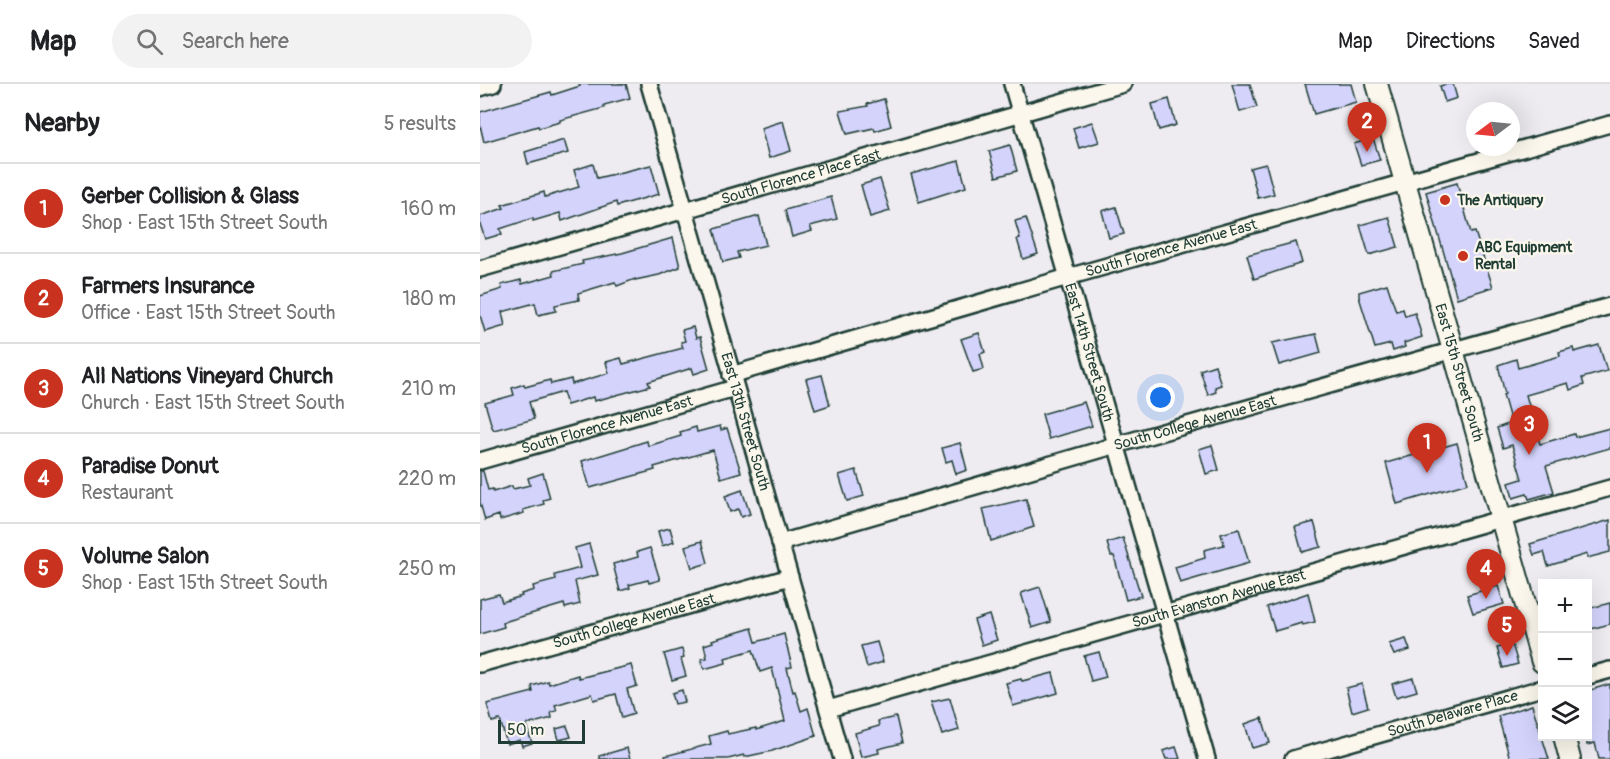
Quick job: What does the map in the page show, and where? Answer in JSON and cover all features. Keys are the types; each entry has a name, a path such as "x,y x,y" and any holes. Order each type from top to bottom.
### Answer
{"main road":[{"name":"East 15th Street South","path":"1377,84 1538,648"},
{"path":"1565,741 1570,759"}],"street":[{"path":"480,88 493,84"},
{"name":"East 13th Street South","path":"649,84 842,759"},
{"name":"East 14th Street South","path":"1012,84 1207,759"},
{"name":"South Florence Place East","path":"480,269 1123,84"},
{"name":"South Florence Avenue East","path":"480,461 1068,277 1610,124"},
{"name":"South College Avenue East","path":"780,543 1116,445 1610,306"},
{"name":"South Evanston Avenue East","path":"828,709 1610,488"},
{"name":"South College Avenue East","path":"480,664 790,577"},
{"path":"1592,675 1610,670"},
{"name":"South Delaware Place","path":"1293,759 1538,689"}],"building":[{"path":"579,84 626,84 630,98 560,120 560,122 484,142 480,112 551,92 552,95 580,86"},
{"path":"1232,84 1250,84 1257,107 1240,112"},
{"path":"1305,84 1351,84 1356,102 1314,114"},
{"path":"1453,84 1457,98 1445,102 1440,86"},
{"path":"884,99 891,126 875,131 874,128 847,134 840,111 868,106 867,104"},
{"path":"1169,99 1176,125 1159,130 1152,104"},
{"path":"783,121 791,151 769,158 761,128"},
{"path":"1092,122 1099,142 1079,148 1073,128"},
{"path":"1373,138 1380,160 1361,165 1354,144"},
{"path":"564,140 568,153 528,164 525,152"},
{"path":"1010,145 1017,171 996,177 989,151"},
{"path":"959,161 966,187 919,202 911,174"},
{"path":"593,164 597,178 651,165 659,194 617,206 616,202 562,221 560,213 533,221 533,218 500,229 502,234 485,239 480,216 504,208 502,205 544,192 545,197 579,187 574,170"},
{"path":"1266,164 1274,194 1258,198 1250,168"},
{"path":"880,179 890,211 870,217 861,185"},
{"path":"1457,183 1471,233 1475,232 1493,287 1457,298 1426,192"},
{"path":"831,197 837,219 810,226 812,231 792,237 785,210"},
{"path":"1116,207 1124,234 1109,238 1102,211"},
{"path":"759,216 766,245 737,252 739,258 723,262 714,229"},
{"path":"1389,217 1398,247 1369,255 1360,225"},
{"path":"1026,218 1038,254 1023,259 1015,221"},
{"path":"673,238 680,267 617,286 615,282 578,293 579,300 555,305 556,311 538,315 535,303 502,312 505,326 485,332 480,315 480,296 502,289 501,285 521,280 522,284 554,275 553,271 583,264 582,261 622,253"},
{"path":"1296,242 1302,263 1254,279 1247,255"},
{"path":"1387,284 1396,311 1403,309 1405,316 1415,313 1422,337 1404,343 1405,347 1393,351 1391,344 1375,348 1359,297 1359,292"},
{"path":"693,327 696,338 700,337 709,369 694,374 692,368 648,382 650,386 594,401 593,397 567,405 563,392 529,402 534,419 494,430 492,427 485,403 514,395 512,388 550,380 551,384 571,379 572,384 609,373 606,362 621,358 623,364 683,348 681,342 685,341 682,330"},
{"path":"979,333 985,352 980,354 984,369 973,372 961,339"},
{"path":"1316,334 1321,353 1279,365 1272,343"},
{"path":"1599,345 1607,371 1582,378 1584,385 1570,390 1568,383 1526,395 1540,444 1574,434 1575,437 1610,428 1610,448 1546,466 1554,492 1529,499 1527,494 1513,498 1509,483 1522,479 1512,445 1503,448 1497,428 1511,423 1498,365 1516,359 1518,368 1560,356 1559,352 1573,348 1574,352"},
{"path":"1215,365 1221,385 1215,387 1216,392 1208,395 1200,370"},
{"path":"822,375 830,405 815,410 806,379"},
{"path":"1084,402 1092,426 1049,439 1042,414"},
{"path":"720,426 721,430 727,428 741,472 721,478 713,450 654,467 655,470 590,488 582,461 647,441 648,446 681,436 680,432 696,427 697,432"},
{"path":"960,443 967,470 956,474 952,460 946,462 942,448"},
{"path":"1457,443 1468,483 1397,504 1386,463"},
{"path":"1212,445 1219,470 1206,474 1199,449"},
{"path":"856,470 864,496 847,501 839,475"},
{"path":"480,471 483,471 488,490 493,489 493,492 512,486 513,489 530,485 528,478 543,473 550,498 543,500 544,504 523,510 524,513 500,520 499,515 485,520 480,503"},
{"path":"742,490 750,514 741,517 738,509 730,512 725,496"},
{"path":"1026,499 1034,527 991,541 983,509"},
{"path":"1610,520 1610,552 1587,558 1587,554 1548,566 1544,552 1534,555 1530,544"},
{"path":"1314,522 1321,547 1302,552 1295,527"},
{"path":"670,528 674,542 662,546 658,531"},
{"path":"1239,529 1249,563 1180,583 1175,567 1205,558 1204,550 1224,545 1221,534"},
{"path":"1123,538 1141,596 1126,600 1114,556 1111,556 1107,543"},
{"path":"702,541 708,563 692,568 685,546"},
{"path":"589,544 598,575 575,581 580,604 565,608 564,604 507,621 503,623 504,627 480,634 480,599 499,594 502,602 522,596 521,594 534,590 533,586 556,580 555,575 580,568 575,548"},
{"path":"650,548 660,580 649,583 648,580 629,585 630,588 620,591 613,564 638,557 637,552"},
{"path":"1498,586 1504,604 1473,613 1467,595"},
{"path":"1040,587 1051,622 1032,628 1021,593"},
{"path":"1308,593 1315,622 1303,625 1302,623 1275,631 1267,607"},
{"path":"1610,603 1610,624 1592,629 1592,608"},
{"path":"989,615 997,640 982,645 974,620"},
{"path":"752,628 756,642 784,634 792,667 787,668 793,692 795,691 801,711 808,708 816,736 772,751 744,757 744,755 728,759 666,759 665,756 711,744 709,736 727,731 728,734 756,728 756,730 785,721 772,668 760,672 753,650 725,658 726,663 704,669 701,659 707,658 704,645 713,642 712,640"},
{"path":"1406,639 1410,650 1394,655 1389,644"},
{"path":"877,642 883,662 867,667 861,646"},
{"path":"1512,644 1518,664 1503,668 1497,648"},
{"path":"682,649 684,658 681,659 686,676 672,680 664,654"},
{"path":"1099,652 1106,677 1091,681 1084,656"},
{"path":"631,665 637,686 627,689 634,714 622,718 616,694 594,700 592,694 555,705 557,711 551,712 552,718 526,725 532,743 522,746 520,740 507,744 500,720 492,722 487,704 533,692 532,686 548,681 549,684 578,675 579,678"},
{"path":"1053,673 1058,693 1013,706 1006,683"},
{"path":"1413,678 1417,691 1396,697 1392,684"},
{"path":"1362,684 1368,707 1352,712 1346,688"},
{"path":"1610,684 1610,759 1599,759 1595,743 1587,745 1587,741 1592,741 1592,689"},
{"path":"682,690 685,702 675,704 672,693"},
{"path":"950,698 959,730 942,735 931,702"},
{"path":"1532,705 1538,724 1538,741 1543,741 1549,759 1510,759 1498,716"},
{"path":"896,717 902,743 878,749 879,753 861,757 855,733 879,726 878,721"},
{"path":"1262,718 1270,743 1252,748 1245,724"},
{"path":"567,726 571,737 559,740 556,729"},
{"path":"1176,747 1180,759 1166,759 1163,751"},
{"path":"627,748 630,759 599,759 599,756"}],"place":[{"name":"Farmers Insurance","path":"1367,152"},
{"name":"The Antiquary","path":"1445,200"},
{"name":"ABC Equipment Rental","path":"1463,256"},
{"name":"All Nations Vineyard Church","path":"1529,455"},
{"name":"Gerber Collision & Glass","path":"1427,473"},
{"name":"Paradise Donut","path":"1486,599"},
{"name":"Volume Salon","path":"1507,656"}]}
